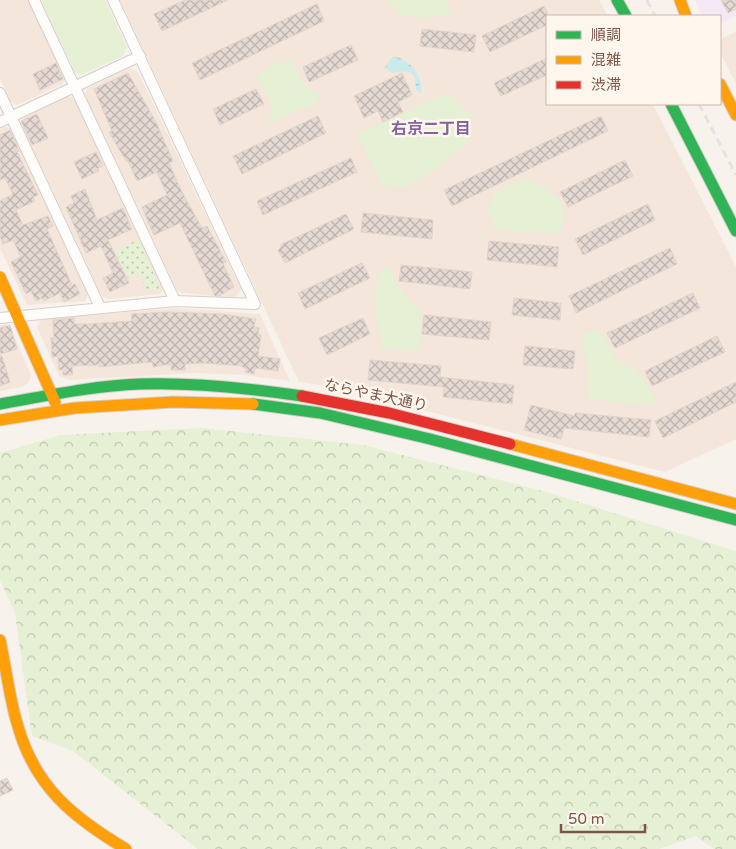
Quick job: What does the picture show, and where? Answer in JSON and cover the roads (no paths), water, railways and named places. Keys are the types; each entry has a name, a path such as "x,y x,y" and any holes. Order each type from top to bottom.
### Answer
{"street":[{"path":"34,0 175,301"},
{"path":"0,318 100,306 175,301 255,304 114,0"},
{"path":"617,0 625,15"},
{"path":"680,0 686,15"},
{"path":"0,122 140,56"},
{"path":"721,86 736,115"},
{"path":"0,93 100,306"},
{"path":"672,105 736,231"},
{"path":"0,277 54,394 56,410"},
{"name":"ならやま大通り","path":"0,404 54,394 182,383 242,387 322,398 433,423 736,504"},
{"name":"ならやま大通り","path":"0,420 56,410 198,402 252,404 320,413 430,439 736,520"},
{"path":"0,640 20,734 32,766 50,792 71,814 126,849"}],"water":[{"path":"395,57 406,61 415,70 421,81 421,93 416,90 413,75 407,72 392,73 385,67 391,58"}],"railway":[{"path":"647,0 654,15"},
{"path":"700,105 736,175"}],"district":[{"name":"右京二丁目","path":"431,128"}]}
